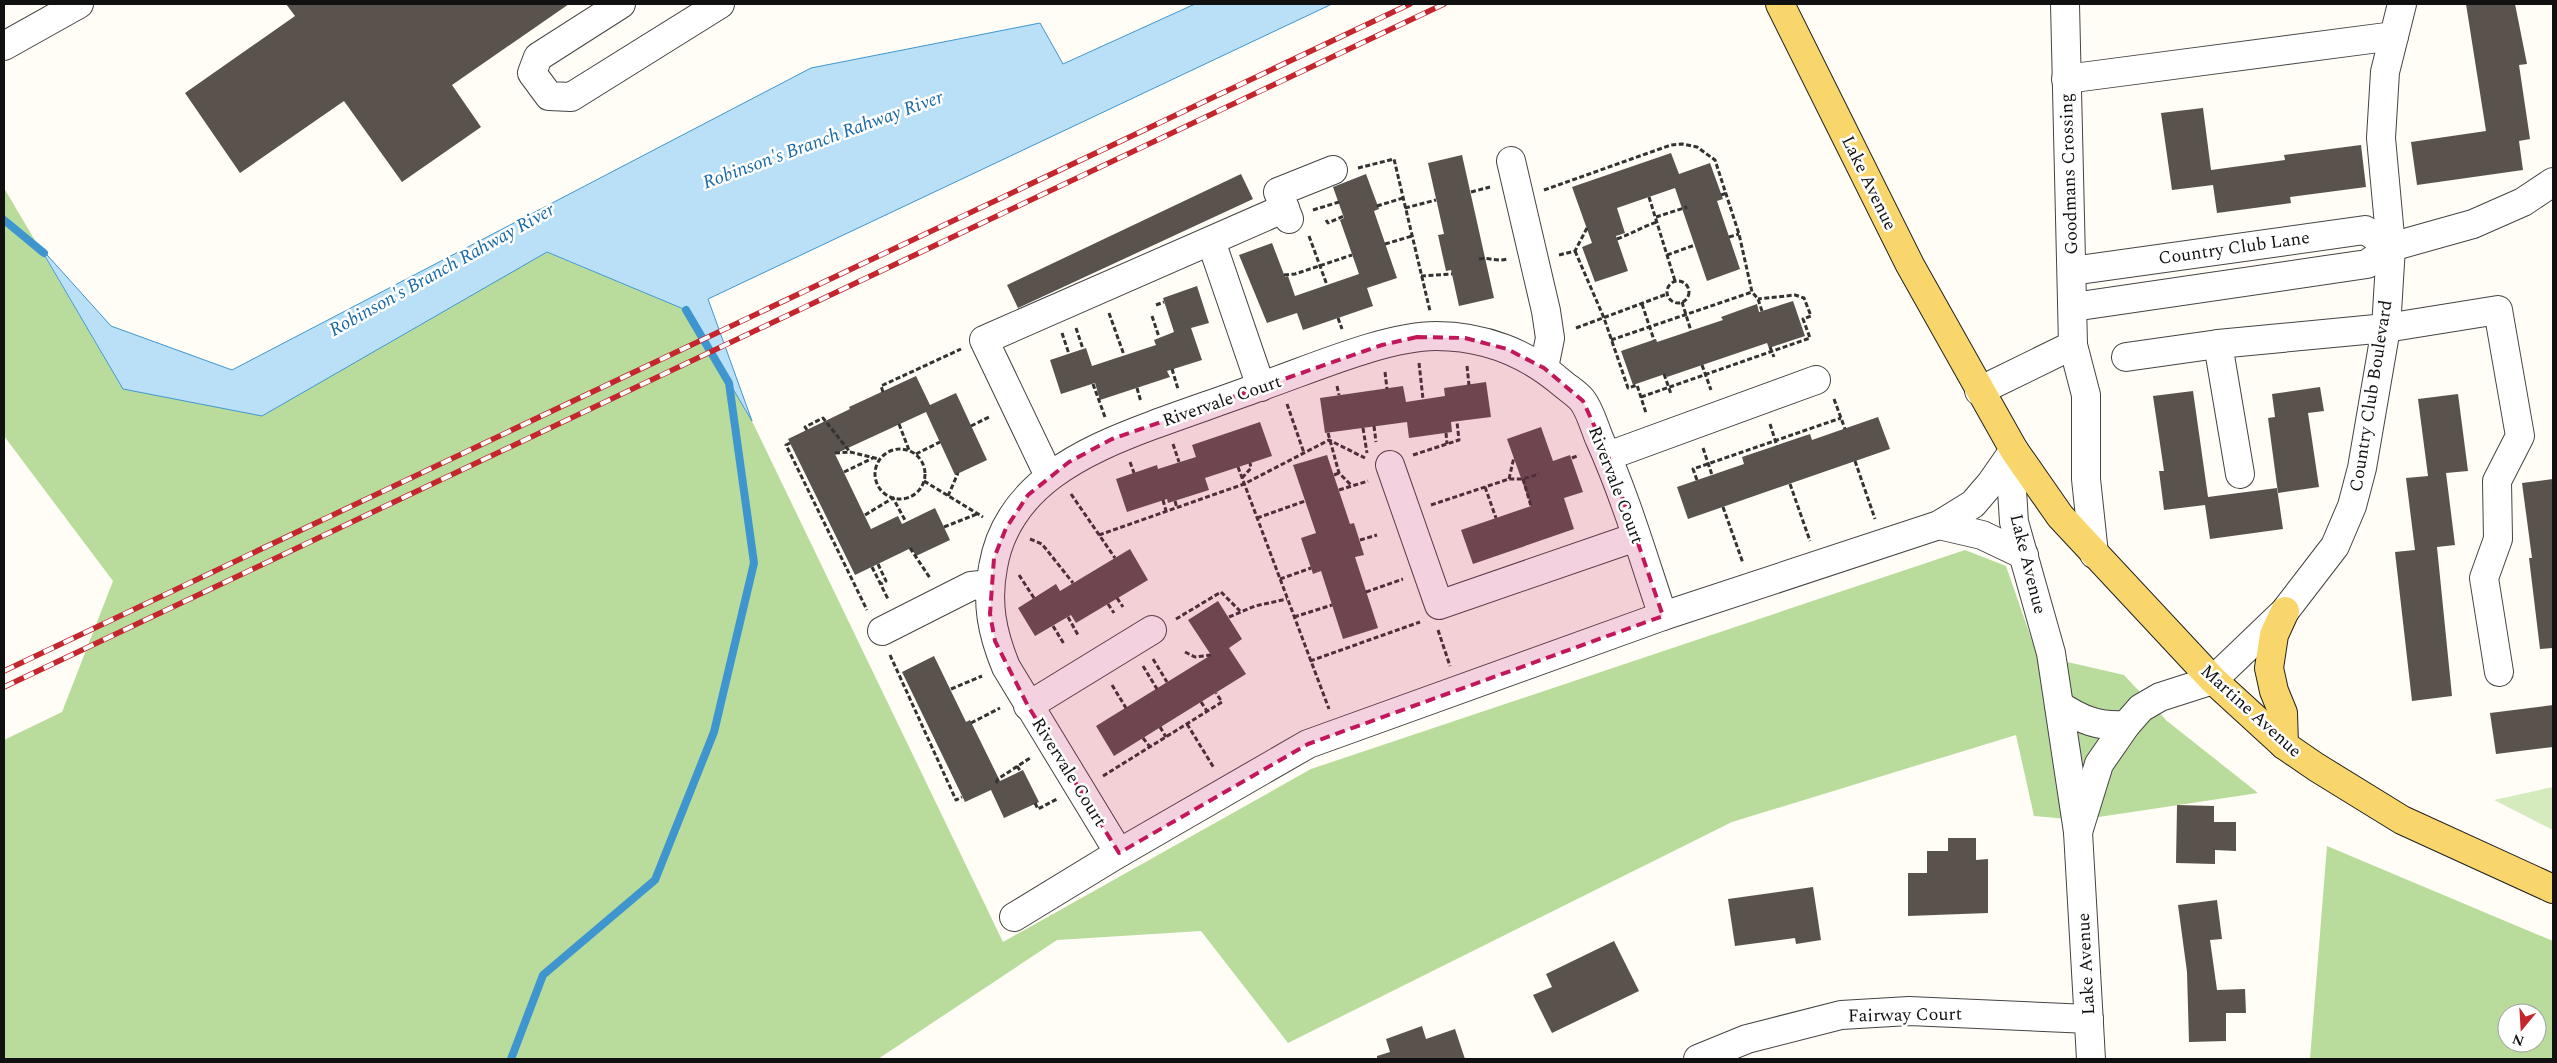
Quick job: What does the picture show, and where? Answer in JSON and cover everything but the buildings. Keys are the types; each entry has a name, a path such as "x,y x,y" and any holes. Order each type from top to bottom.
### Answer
{"main road":[{"name":"Lake Avenue","path":"1780,4 1910,266 2014,450"},
{"name":"Martine Avenue","path":"2014,450 2060,516 2094,554 2213,680 2284,745 2402,820 2553,889"},
{"path":"2284,745 2283,713 2274,691 2269,668 2274,635 2285,611"}],"street":[{"path":"4,46 79,4"},
{"path":"622,4 538,57 532,73 549,96 571,97 720,4"},
{"name":"Goodmans Crossing","path":"2064,4 2073,345 2086,395 2086,479 2094,554"},
{"name":"Country Club Boulevard","path":"2213,680 2285,611 2335,546 2352,506 2362,468 2386,328 2391,247 2381,138 2385,72 2402,4"},
{"path":"2066,79 2394,36"},
{"path":"1511,161 1550,338 1544,368"},
{"path":"1052,473 984,340 1211,241 1295,222 1278,192 1333,170"},
{"name":"Country Club Lane","path":"2073,306 2367,264 2391,247 2473,224 2523,202 2553,182"},
{"name":"Country Club Lane","path":"2072,271 2365,230 2391,247"},
{"path":"1211,241 1270,384"},
{"path":"2126,357 2218,344 2386,328 2498,310 2520,436 2497,481 2498,539 2484,578 2499,672"},
{"name":"Rivervale Court","path":"1119,853 1006,667 995,641 990,614 990,584 994,558 1006,528 1028,494 1052,473 1112,439 1370,348 1426,337 1465,338 1507,349 1544,368 1583,401 1608,456 1663,616"},
{"path":"2218,344 2240,474"},
{"path":"1979,391 2073,345"},
{"path":"1608,456 1816,380"},
{"path":"1014,917 1119,853 1308,744 1663,616 1939,525 1973,504 1991,483 2014,450"},
{"name":"Lake Avenue","path":"2014,450 2012,490 2014,522 2052,653 2078,832 2091,1059"},
{"path":"1390,465 1427,571 1436,611 1636,537"},
{"path":"1939,525 1982,536 2024,555"},
{"path":"890,627 971,586 990,584"},
{"path":"1026,701 1161,626"},
{"path":"2078,832 2099,764 2126,725 2141,708 2160,697 2213,680"},
{"path":"2059,705 2076,717 2095,724 2126,725"},
{"name":"Fairway Court","path":"1698,1059 1747,1039 1841,1015 1909,1011 2089,1019"}],"path":[{"path":"1519,195 1554,187 1671,145 1682,144 1697,147 1715,160 1728,193 1752,292 1758,299 1762,311"},
{"path":"1636,158 1638,164"},
{"path":"1333,170 1364,167 1394,159 1422,276 1426,337 1423,399"},
{"path":"1721,195 1728,193"},
{"path":"1649,197 1675,281"},
{"path":"1377,206 1403,198"},
{"path":"1405,208 1436,200"},
{"path":"1656,217 1687,207"},
{"path":"1326,220 1328,223 1344,216"},
{"path":"1295,222 1320,266 1328,285"},
{"path":"1617,239 1629,235 1634,230 1657,222"},
{"path":"1575,252 1587,228"},
{"path":"1729,237 1739,234"},
{"path":"1385,244 1412,236"},
{"path":"1667,255 1695,246"},
{"path":"1534,261 1575,252"},
{"path":"1575,252 1604,318 1628,388 1637,385 1654,438"},
{"path":"1284,275 1295,274 1352,255"},
{"path":"1422,276 1452,274"},
{"path":"1675,281 1685,282 1689,288 1688,298 1682,302 1675,302 1667,294 1668,286 1675,281"},
{"path":"1101,289 1124,355"},
{"path":"1611,340 1752,292"},
{"path":"1550,338 1667,294"},
{"path":"1641,397 1771,349 1810,338 1803,319 1811,316 1804,298 1796,295 1758,299"},
{"path":"1156,305 1164,302"},
{"path":"1682,302 1691,331"},
{"path":"1642,304 1654,340"},
{"path":"1152,316 1159,337"},
{"path":"883,392 881,386 968,345 984,340"},
{"path":"1771,349 1774,357"},
{"path":"1664,374 1671,394"},
{"path":"1093,384 1112,439"},
{"path":"1270,384 1304,453"},
{"path":"807,430 805,427 823,418 850,452"},
{"path":"1697,480 1693,469 1841,418"},
{"path":"1390,465 1459,440 1457,422"},
{"path":"899,424 909,450"},
{"path":"1329,440 1368,460 1363,428"},
{"path":"1328,433 1339,473 1352,486"},
{"path":"1446,433 1447,444"},
{"path":"1099,535 1244,484 1329,440"},
{"path":"916,454 940,442"},
{"path":"893,449 909,450 916,454 925,468 924,481 919,491 904,499 893,498 881,491 876,484 874,475 879,459 893,449"},
{"path":"834,453 850,452 879,459"},
{"path":"844,472 873,457"},
{"path":"1509,479 1514,457"},
{"path":"1856,461 1884,543"},
{"path":"1242,478 1251,468 1250,463"},
{"path":"1238,467 1338,733"},
{"path":"948,496 958,473"},
{"path":"1052,473 1115,558"},
{"path":"1334,475 1339,473"},
{"path":"1407,514 1509,479 1523,479 1539,474"},
{"path":"1523,479 1532,506"},
{"path":"924,481 978,514 1042,544 1073,583"},
{"path":"1790,484 1819,565"},
{"path":"1485,487 1496,518"},
{"path":"865,515 893,498"},
{"path":"893,498 906,522"},
{"path":"1163,500 1166,511"},
{"path":"1175,501 1177,508"},
{"path":"1257,518 1305,502"},
{"path":"1723,507 1751,587"},
{"path":"944,527 978,514"},
{"path":"1360,540 1377,535"},
{"path":"910,548 917,561 923,564 941,601"},
{"path":"878,564 886,581 881,584"},
{"path":"872,567 881,584 890,627"},
{"path":"1280,579 1311,568"},
{"path":"1366,592 1427,571"},
{"path":"1161,626 1221,592 1240,610"},
{"path":"1117,598 1123,607"},
{"path":"1228,617 1240,610 1287,599"},
{"path":"1108,604 1114,613"},
{"path":"1294,617 1332,605"},
{"path":"1310,661 1436,611 1450,667"},
{"path":"1068,617 1078,635"},
{"path":"1053,626 1064,644"},
{"path":"1185,652 1195,657 1210,655"},
{"path":"951,689 1006,667"},
{"path":"1081,790 1222,702 1216,692"},
{"path":"971,722 1026,701"},
{"path":"1201,702 1207,711"},
{"path":"1187,724 1227,790"},
{"path":"1160,727 1166,737"},
{"path":"1143,738 1150,747"},
{"path":"996,783 998,779 1017,766 1052,745"},
{"path":"1017,766 1021,772"}],"highlighted area":[{"path":"1417,337 1465,338 1507,349 1544,368 1583,401 1608,456 1663,616 1308,744 1119,853 1028,706 995,641 990,614 994,558 1006,528 1028,495 1069,462 1112,439 1382,345"}],"green space":[{"path":"4,188 123,389 262,416 546,252 686,310 752,421 1003,942 1311,769 1965,550 2006,566 2037,655 2124,675 2167,721 2258,793 2079,820 2034,816 2016,735 1732,822 1288,1043 1201,931 1057,940 878,1059 4,1059 4,740 62,712 113,581 4,436"},
{"path":"2553,787 2553,830 2494,800"},
{"path":"2327,846 2553,941 2553,1059 2310,1059"}],"water":[{"path":"1195,4 1332,4 708,299 752,421 686,310 547,252 262,416 123,389 39,246 111,326 232,370 811,68 1040,23 1063,64"}],"waterway":[{"name":"Robinson's Branch Rahway River","path":"4,220 44,253"},
{"path":"511,1059 543,975 655,880 714,732 754,563 729,383 686,310"}],"railway":[{"path":"4,671 1410,4"},
{"path":"4,687 1444,4"}]}
